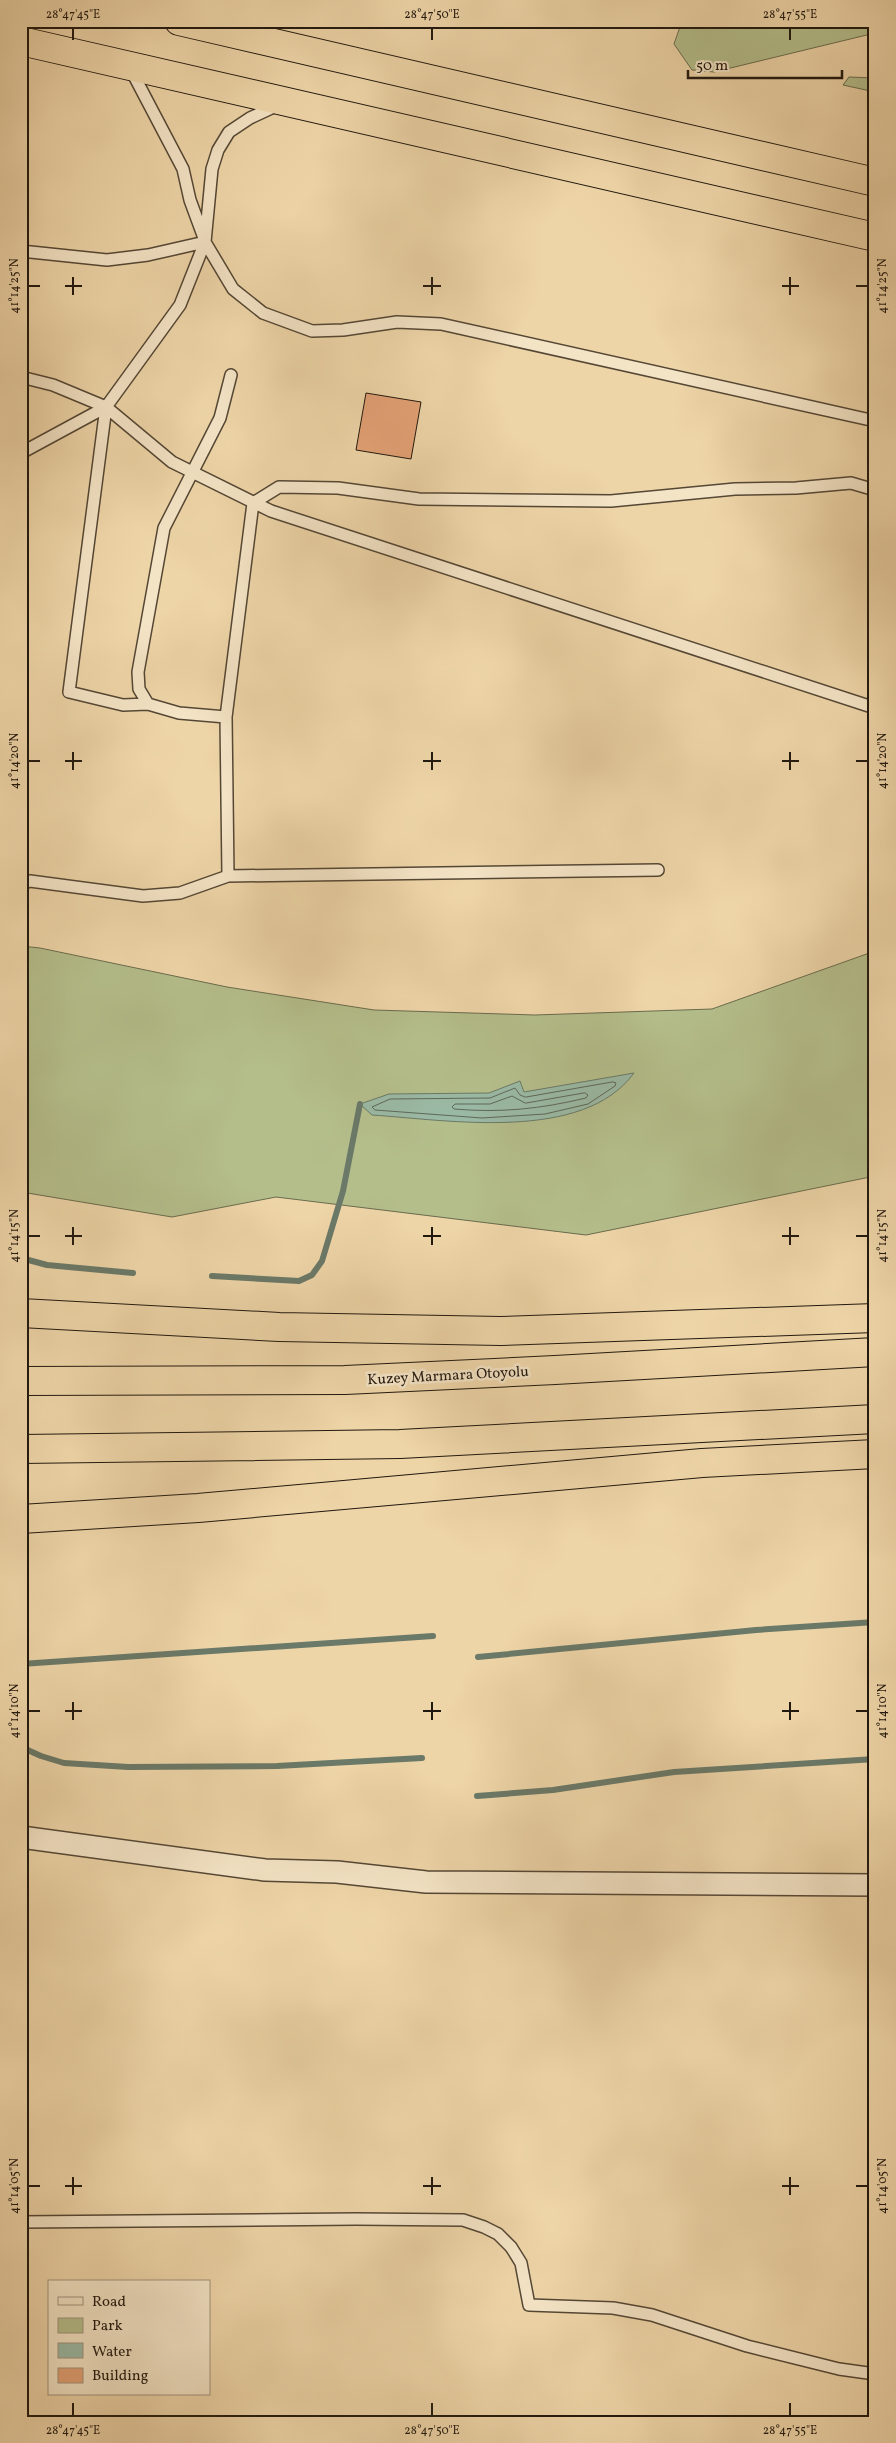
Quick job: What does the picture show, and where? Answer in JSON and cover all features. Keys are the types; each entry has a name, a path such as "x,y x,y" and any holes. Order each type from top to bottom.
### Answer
{"highway":[{"path":"179,21 875,182"},
{"path":"21,41 875,237"},
{"path":"21,61 64,66 129,66"},
{"path":"21,1313 279,1327 500,1331 875,1318"},
{"name":"Kuzey Marmara Otoyolu","path":"21,1381 345,1380 875,1352"},
{"path":"21,1449 400,1444 875,1419"},
{"path":"21,1519 130,1512 702,1463 875,1454"},
{"path":"21,1534 78,1525 130,1512"}],"street":[{"path":"21,1837 265,1870 337,1872 426,1882 875,1885"}],"lane":[{"path":"129,66 183,168 190,200 205,242 233,289 262,313 312,331 343,330 397,322 441,324 875,421"},
{"path":"21,453 106,407 180,305 205,242 212,168 218,150 229,132 250,118 284,102"},
{"path":"21,251 107,260 148,255 205,242"},
{"path":"148,704 139,689 138,672 164,528 194,473 220,418 231,375"},
{"path":"21,377 53,385 106,407 172,462 253,503 875,708"},
{"path":"106,407 69,692 123,705 148,704 179,713 226,718"},
{"path":"253,503 279,487 338,488 419,499 611,501 735,489 796,488 851,483 875,490"},
{"path":"228,876 226,718 253,503"},
{"path":"21,884 30,881 144,896 180,893 228,876 658,870"},
{"path":"21,2222 356,2218 463,2220 498,2234 511,2247 522,2263 529,2305 613,2308 652,2315 747,2346 802,2361 875,2374"}],"green space":[{"path":"682,21 875,21 875,33 714,72 692,70 674,44"},
{"path":"849,77 875,78 875,92 843,85"},
{"path":"21,946 40,948 227,987 374,1010 535,1015 712,1009 875,951 875,1176 586,1235 276,1197 172,1217 21,1192"}],"water":[{"path":"634,1073 611,1095 582,1110 549,1118 512,1122 438,1120 372,1115 360,1104 389,1094 489,1093 520,1081 524,1092"}],"building":[{"path":"366,393 421,402 411,459 356,450"}],"waterway":[{"path":"212,1276 299,1281 312,1275 322,1261 343,1191 360,1104"},
{"path":"21,1258 47,1265 133,1273"},
{"path":"478,1657 756,1630 875,1622"},
{"path":"21,1664 433,1636"},
{"path":"21,1747 64,1763 128,1767 277,1766 422,1758"},
{"path":"477,1796 553,1790 674,1772 875,1759"}]}
